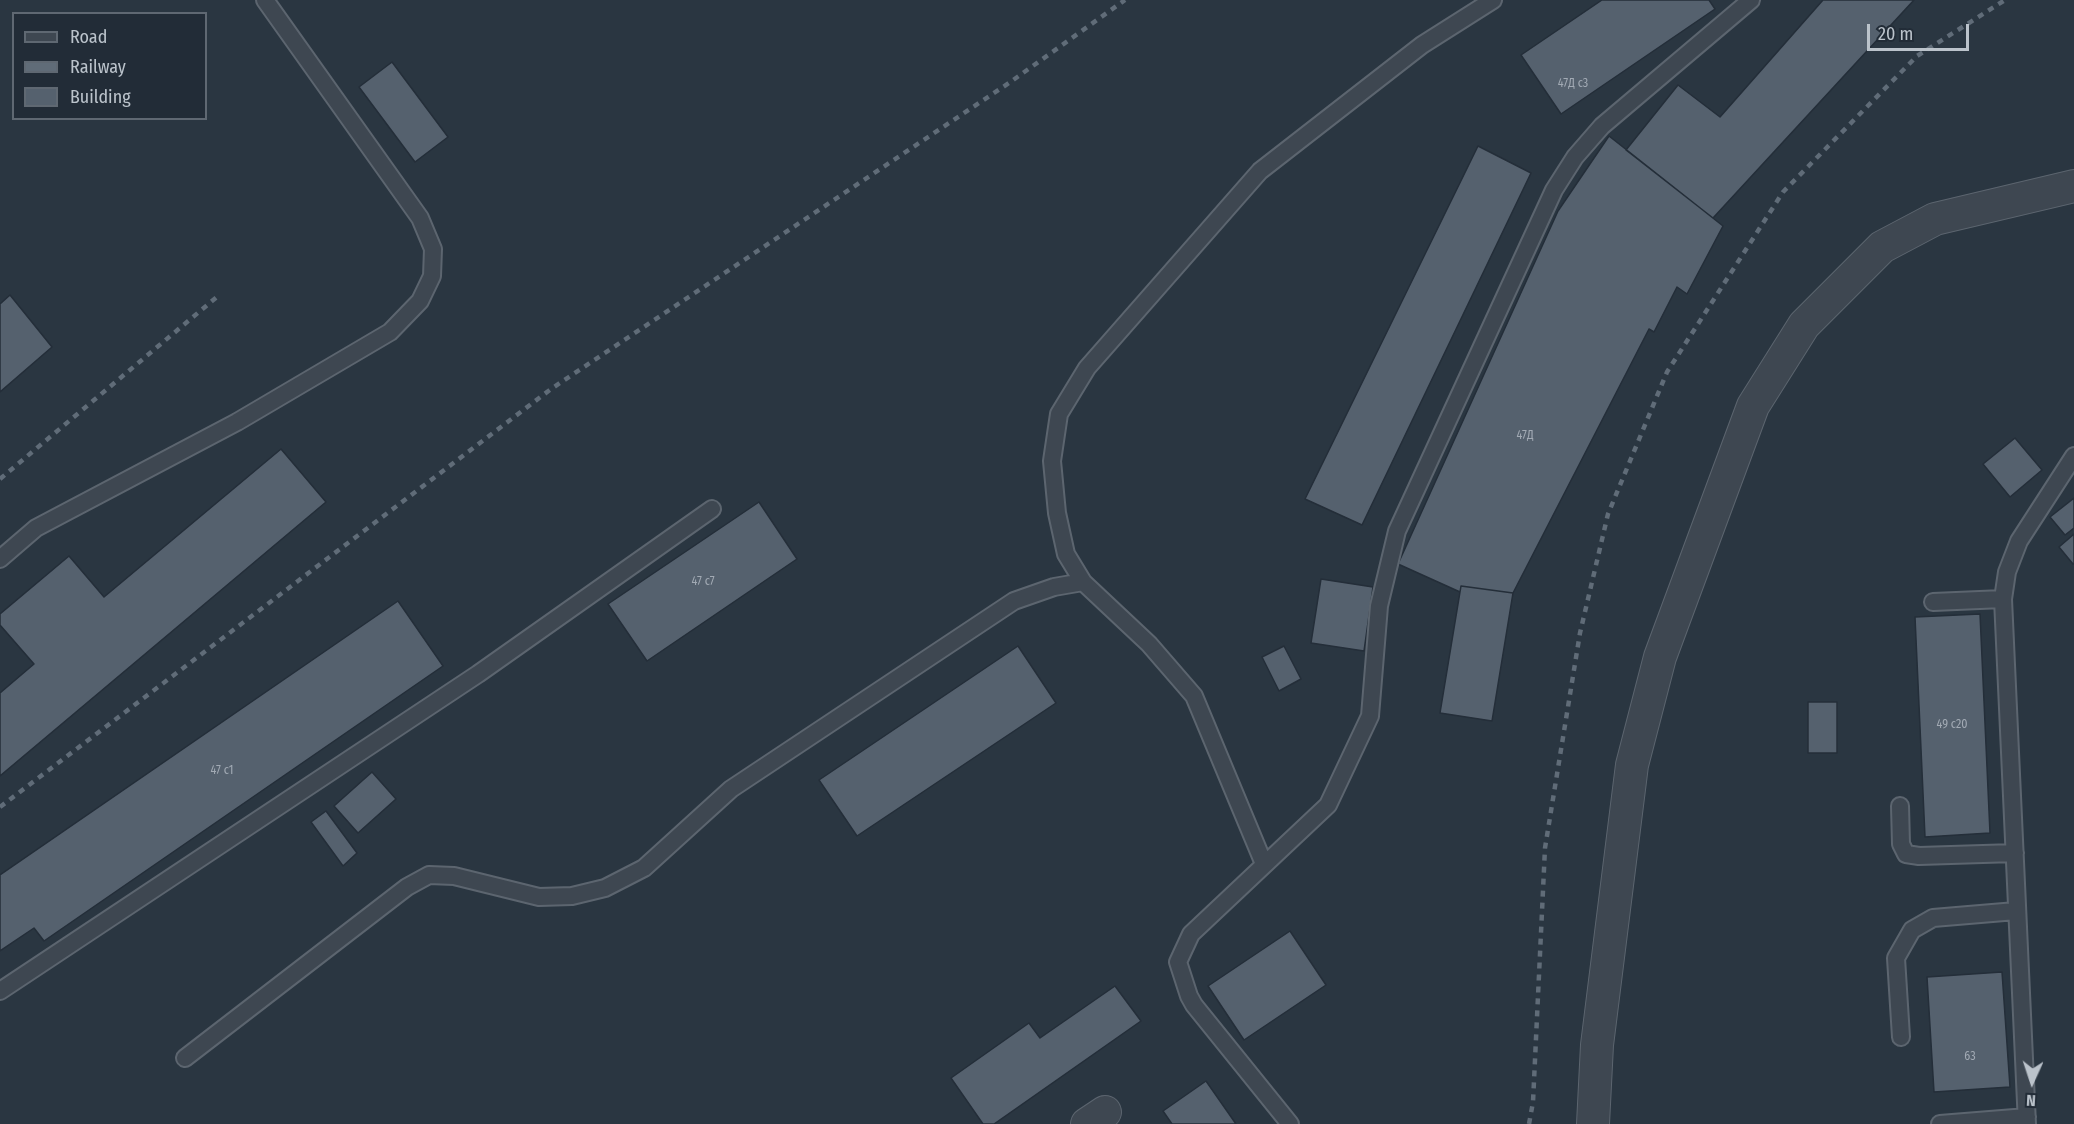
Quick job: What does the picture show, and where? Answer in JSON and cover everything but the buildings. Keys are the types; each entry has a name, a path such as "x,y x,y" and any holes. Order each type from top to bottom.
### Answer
{"street":[{"path":"1593,1124 1597,1045 1632,765 1660,657 1753,406 1804,325 1882,247 1935,219 2074,186"}],"lane":[{"path":"0,559 36,528 237,422 390,332 420,302 432,276 433,249 420,218 266,0"},
{"path":"1264,864 1194,696 1149,644 1083,582 1066,554 1057,513 1052,461 1059,414 1087,368 1260,171 1422,45 1493,0"},
{"path":"1290,1124 1194,1005 1178,962 1191,934 1328,805 1364,732 1370,716 1379,606 1397,531 1554,190 1575,157 1602,126 1751,0"},
{"path":"1940,1124 2027,1121 2003,599 2007,572 2019,541 2074,456"},
{"path":"0,991 478,674 712,509"},
{"path":"184,1058 407,887 429,875 454,876 539,897 572,896 605,888 644,868 731,789 1014,601 1054,588 1083,582"},
{"path":"1932,602 2003,599"},
{"path":"1900,806 1901,844 1906,854 1919,856 2015,853"},
{"path":"1901,1036 1896,958 1912,930 1933,918 2016,910"}],"railway":[{"path":"0,807 551,389 1009,83 1125,0"},
{"path":"1529,1124 1533,1102 1545,848 1580,633 1608,514 1667,372 1783,192 1917,56 2005,0"},
{"path":"0,479 218,296"}]}
